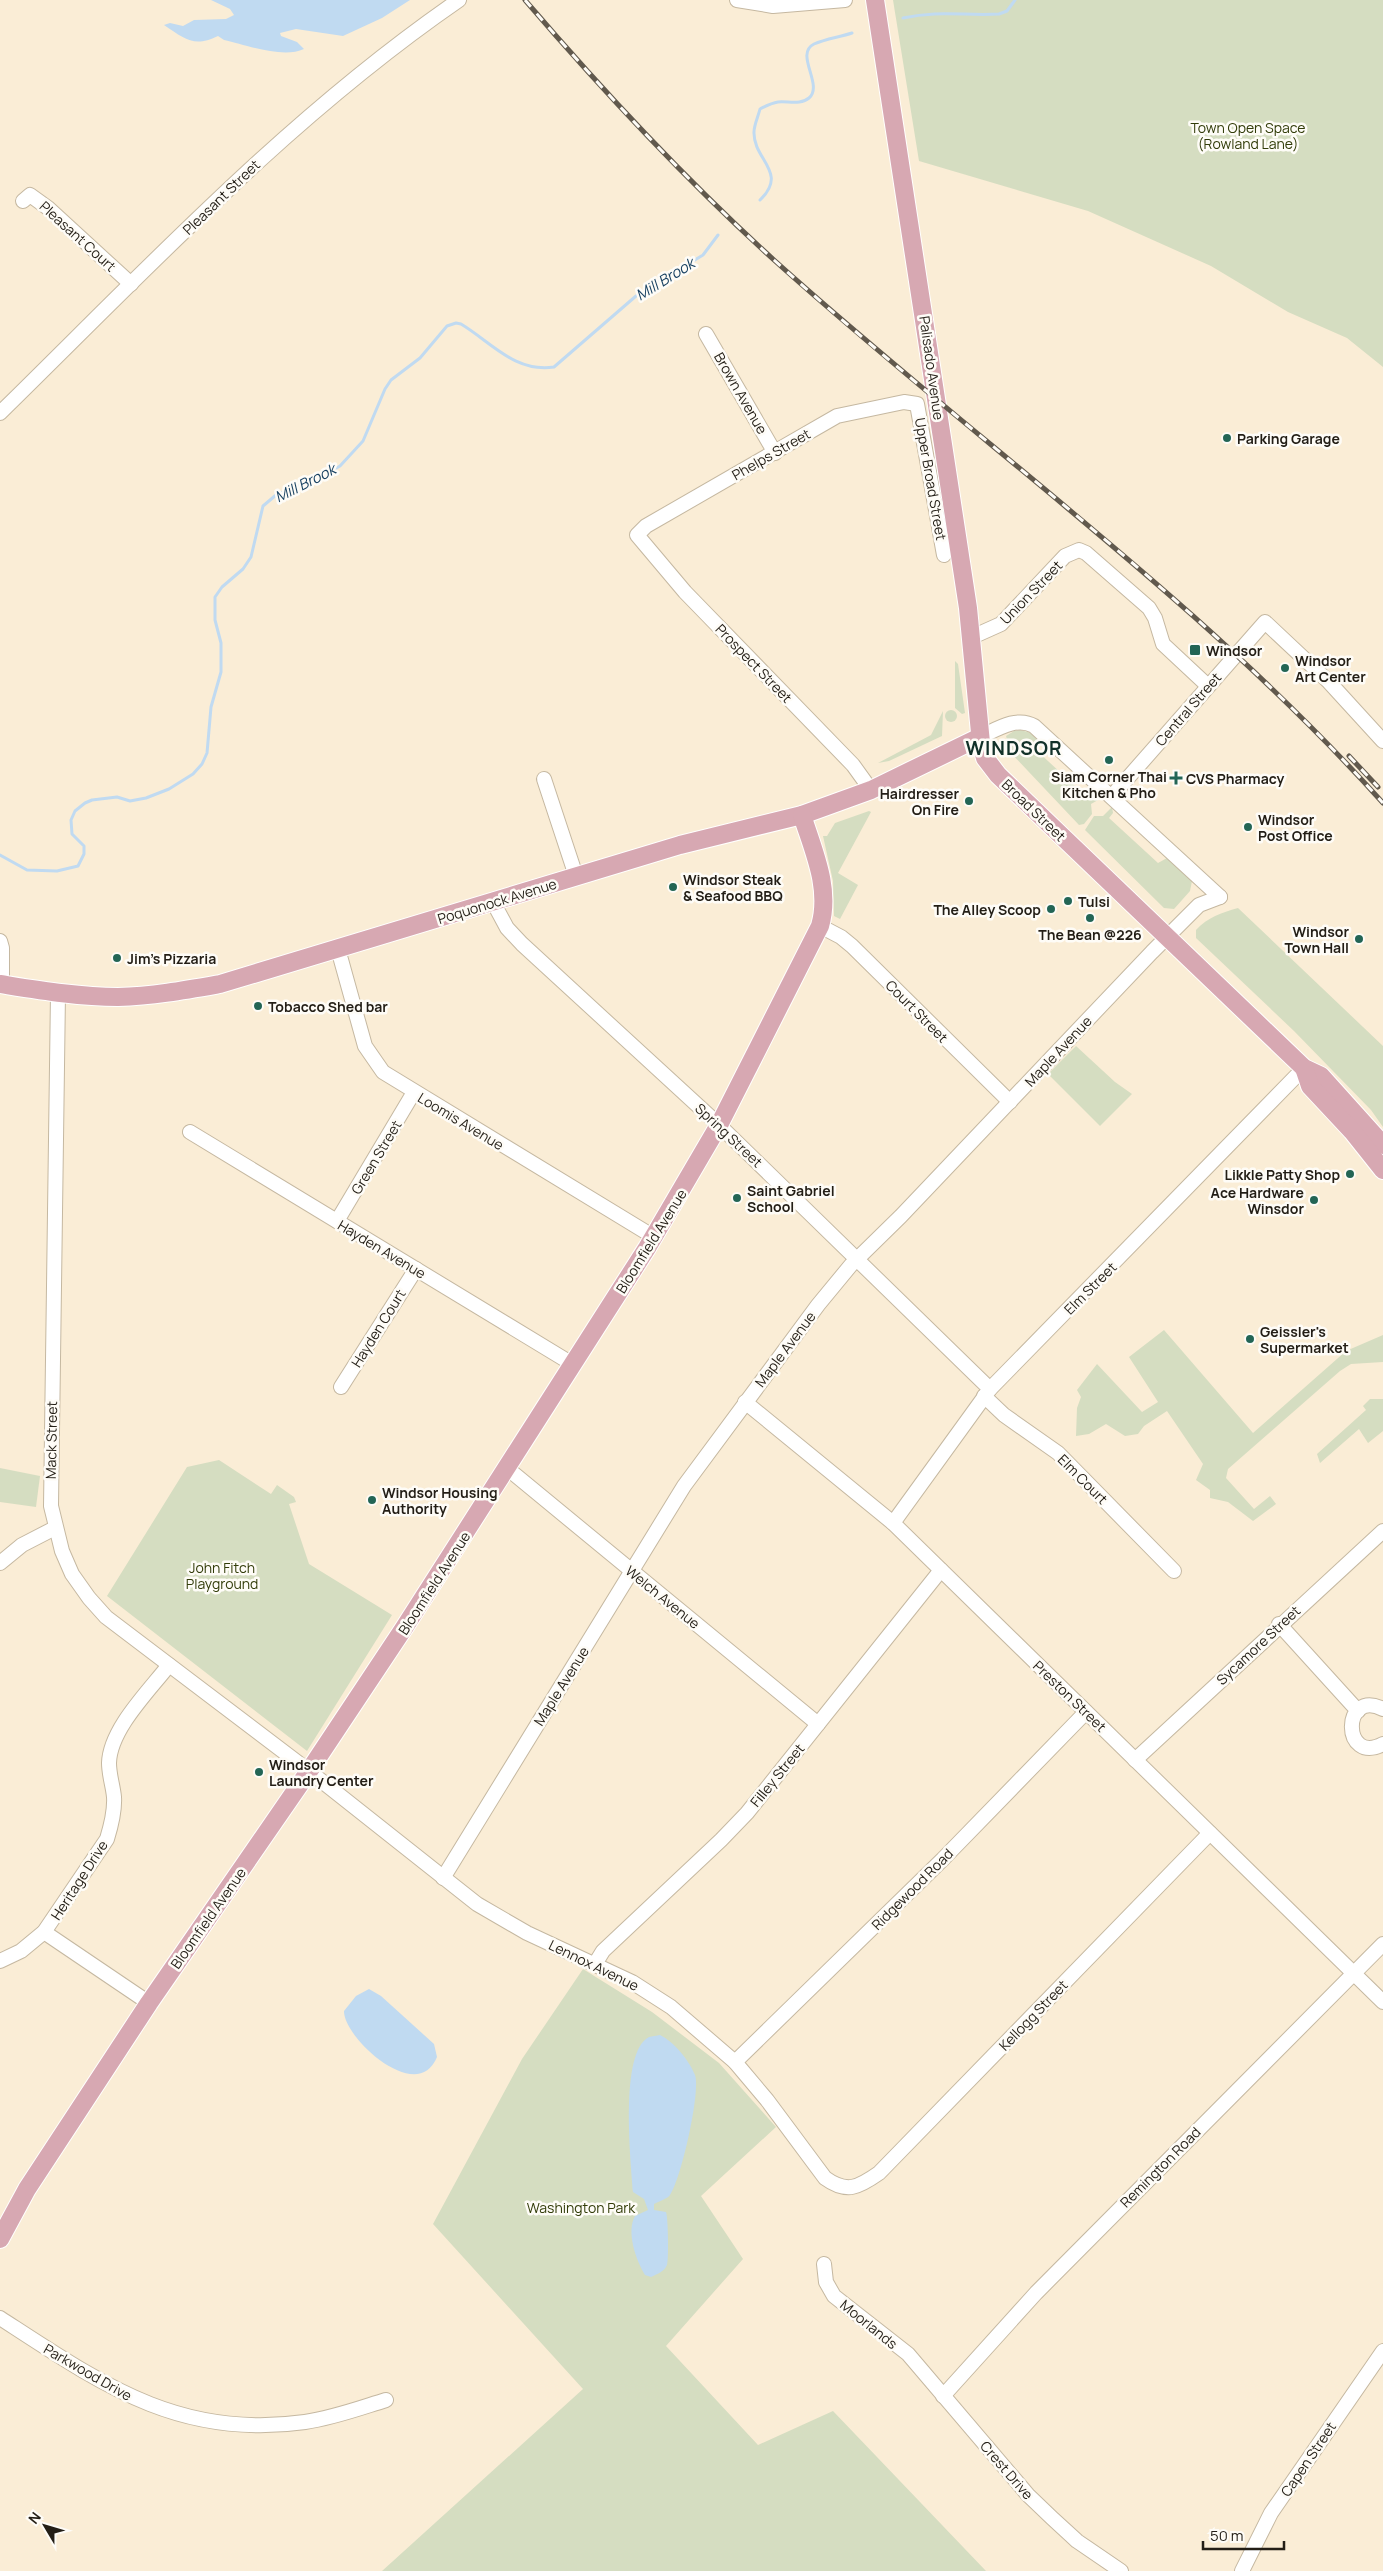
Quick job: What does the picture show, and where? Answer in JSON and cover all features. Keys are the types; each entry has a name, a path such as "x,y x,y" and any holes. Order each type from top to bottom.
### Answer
{"main road":[{"name":"Palisado Avenue","path":"875,0 972,637 980,737"},
{"name":"Poquonock Avenue","path":"1,984 58,993 117,997 168,993 220,984 680,845 802,815 871,790 980,737"},
{"name":"Broad Street","path":"980,737 985,758 998,775 1304,1068 1321,1076 1383,1145"},
{"name":"Bloomfield Avenue","path":"0,2239 26,2189 149,2003 309,1771 508,1469 654,1237 719,1126 820,926 823,910 822,885 802,815"},
{"name":"Broad Street","path":"1304,1068 1310,1086 1352,1131 1383,1169"}],"street":[{"name":"Pleasant Street","path":"0,413 131,284 309,115 377,60 459,0"},
{"path":"737,0 773,6 846,0"},
{"name":"Pleasant Court","path":"23,201 30,195 48,208 131,284"},
{"name":"Brown Avenue","path":"706,334 775,453"},
{"name":"Phelps Street","path":"637,535 646,526 837,416 904,402 917,404"},
{"name":"Upper Broad Street","path":"917,404 944,555"},
{"name":"Prospect Street","path":"637,535 684,592 853,766 871,790"},
{"name":"Union Street","path":"972,637 997,627 1065,556 1079,550 1086,553 1149,608 1155,618 1163,644 1208,686"},
{"name":"Central Street","path":"1112,796 1265,622 1335,689 1383,740"},
{"path":"980,737 1011,724 1030,723 1043,732 1112,796"},
{"path":"544,779 576,876"},
{"name":"Maple Avenue","path":"443,1878 684,1486 818,1305 858,1258 1167,938 1202,903 1220,897 1112,796"},
{"name":"Spring Street","path":"493,902 504,922 522,944 719,1126 858,1258 987,1392"},
{"name":"Court Street","path":"820,926 845,939 1010,1102"},
{"path":"0,941 3,963 1,984"},
{"name":"Loomis Avenue","path":"338,949 365,1046 383,1072 654,1237"},
{"name":"Mack Street","path":"58,993 56,1222 50,1483 55,1528 72,1574 89,1598 106,1617 309,1771"},
{"name":"Elm Street","path":"893,1522 987,1392 1304,1068"},
{"name":"Green Street","path":"337,1221 414,1092"},
{"name":"Hayden Avenue","path":"190,1132 574,1364"},
{"name":"Hayden Court","path":"341,1387 416,1269"},
{"name":"Elm Court","path":"987,1392 1004,1414 1058,1453 1174,1571"},
{"name":"Preston Street","path":"745,1402 893,1522 1383,2002"},
{"name":"Welch Avenue","path":"508,1469 818,1724"},
{"path":"0,1563 22,1545 55,1528"},
{"name":"Sycamore Street","path":"1135,1760 1280,1624 1383,1531"},
{"name":"Filley Street","path":"596,1964 604,1951 721,1840 746,1812 942,1570"},
{"path":"1280,1624 1358,1711"},
{"name":"Heritage Drive","path":"0,1961 21,1951 44,1932 81,1879 109,1832 114,1803 109,1762 112,1744 121,1728 169,1665"},
{"path":"1383,1709 1371,1705 1358,1711 1351,1722 1351,1729 1356,1741 1368,1747 1383,1744"},
{"name":"Ridgewood Road","path":"735,2062 943,1859 1086,1712"},
{"name":"Lennox Avenue","path":"309,1771 443,1878 502,1919 632,1982 671,2007 735,2062 767,2100 824,2177 836,2186 850,2188"},
{"name":"Kellogg Street","path":"850,2188 865,2183 879,2173 1210,1833"},
{"name":"Heritage Drive","path":"44,1932 149,2003"},
{"name":"Remington Road","path":"943,2396 1036,2293 1353,1972 1383,1944"},
{"name":"Moorlands","path":"824,2264 826,2282 834,2296 908,2354"},
{"name":"Parkwood Drive","path":"0,2318 110,2388 149,2405 182,2415 262,2426 306,2422 386,2400"},
{"name":"Capen Street","path":"1242,2571 1271,2513 1383,2351"},
{"name":"Crest Drive","path":"908,2354 1028,2495 1077,2541 1121,2571"}],"green space":[{"name":"Town Open Space (Rowland Lane)","path":"893,0 1383,0 1383,367 1347,338 1288,312 1211,266 1088,211 919,161"},
{"path":"955,661 958,664 965,713 962,714 955,708"},
{"path":"949,710 953,710 957,716 953,722 949,722 945,718 945,714"},
{"path":"943,711 942,736 889,761 878,763 931,735"},
{"path":"1020,730 1028,732 1039,739 1035,749 1089,799 1095,794 1099,795 1098,800 1091,804 1092,814 1084,824 1079,825 1011,753 1006,736"},
{"path":"1112,807 1113,813 1109,818 1158,863 1167,858 1192,881 1190,891 1174,909 1164,908 1085,830 1094,816 1103,816"},
{"path":"869,811 871,812 838,873 858,885 840,919 834,916 833,881 823,836 827,836 835,823"},
{"path":"1238,908 1383,1046 1383,1127 1371,1110 1294,1031 1196,938 1196,930 1205,922 1220,914"},
{"path":"1076,1046 1115,1082 1132,1094 1100,1126 1048,1074"},
{"path":"1164,1330 1253,1433 1346,1351 1383,1335 1383,1362 1351,1364 1340,1371 1228,1469 1226,1478 1254,1509 1270,1496 1276,1504 1253,1521 1228,1502 1210,1498 1210,1490 1196,1480 1203,1464 1167,1411 1144,1426 1138,1434 1125,1436 1106,1424 1089,1434 1076,1436 1077,1408 1081,1397 1077,1390 1097,1364 1142,1412 1158,1402 1129,1357"},
{"path":"1370,1399 1383,1399 1383,1431 1368,1443 1359,1429 1320,1463 1317,1454 1366,1410 1363,1406"},
{"name":"John Fitch Playground","path":"219,1460 271,1494 277,1485 294,1497 296,1502 289,1504 309,1564 392,1615 307,1751 107,1596 187,1467"},
{"path":"0,1468 40,1476 36,1507 0,1502"},
{"name":"Washington Park","path":"583,1969 652,2012 719,2063 776,2127 701,2196 743,2259 666,2346 758,2445 833,2411 986,2571 382,2571 583,2389 433,2224 522,2059"}],"water":[{"path":"211,0 410,0 382,18 343,36 296,29 280,33 281,36 297,42 304,49 286,53 264,50 224,40 218,36 210,40 190,40 164,25 170,23 183,26 194,20 226,19 234,15 230,9"},
{"path":"369,1989 381,1996 434,2044 437,2057 427,2070 414,2074 399,2071 383,2062 355,2036 347,2022 344,2011 356,1996"},
{"path":"660,2035 671,2042 685,2058 695,2075 696,2084 693,2116 679,2172 670,2195 654,2204 654,2210 666,2212 668,2255 666,2267 651,2277 645,2275 633,2246 632,2223 635,2216 648,2210 644,2199 633,2192 629,2109 630,2085 634,2063 640,2047 649,2037"}],"waterway":[{"name":"Mill Brook","path":"903,18 928,14 999,14 1007,11 1015,0"},
{"name":"Mill Brook","path":"760,200 768,190 771,182 768,166 755,142 754,129 760,109 775,102 798,102 809,98 813,92 807,55 809,49 818,42 852,33"},
{"name":"Mill Brook","path":"0,855 27,870 57,871 78,866 84,854 84,846 72,834 71,820 75,811 92,800 117,797 130,801 146,798 169,789 193,774 202,764 207,753 211,707 221,672 221,643 215,620 215,597 222,587 243,569 251,557 263,506 276,495 316,479 340,466 363,441 385,389 391,380 420,358 447,326 456,323 461,324 515,361 540,368 554,367 636,296 703,255 718,235"}],"railway":[{"path":"525,0 645,134 774,260 1164,590 1313,729 1383,803"},
{"path":"1349,756 1378,787"}],"place":[{"name":"Parking Garage","path":"1227,438"},
{"name":"Windsor","path":"1195,650"},
{"name":"Windsor Art Center","path":"1285,668"},
{"name":"Siam Corner Thai Kitchen & Pho","path":"1109,760"},
{"name":"CVS Pharmacy","path":"1176,778"},
{"name":"Hairdresser On Fire","path":"969,801"},
{"name":"Windsor Post Office","path":"1248,827"},
{"name":"Windsor Steak & Seafood BBQ","path":"673,887"},
{"name":"Tulsi","path":"1068,901"},
{"name":"The Alley Scoop","path":"1051,909"},
{"name":"The Bean @226","path":"1090,918"},
{"name":"Windsor Town Hall","path":"1359,939"},
{"name":"Jim's Pizzaria","path":"117,958"},
{"name":"Tobacco Shed bar","path":"258,1006"},
{"name":"Likkle Patty Shop","path":"1350,1174"},
{"name":"Saint Gabriel School","path":"737,1198"},
{"name":"Ace Hardware Winsdor","path":"1314,1200"},
{"name":"Geissler's Supermarket","path":"1250,1339"},
{"name":"Windsor Housing Authority","path":"372,1500"},
{"name":"Windsor Laundry Center","path":"259,1772"}],"district":[{"name":"WINDSOR","path":"1014,748"}]}
